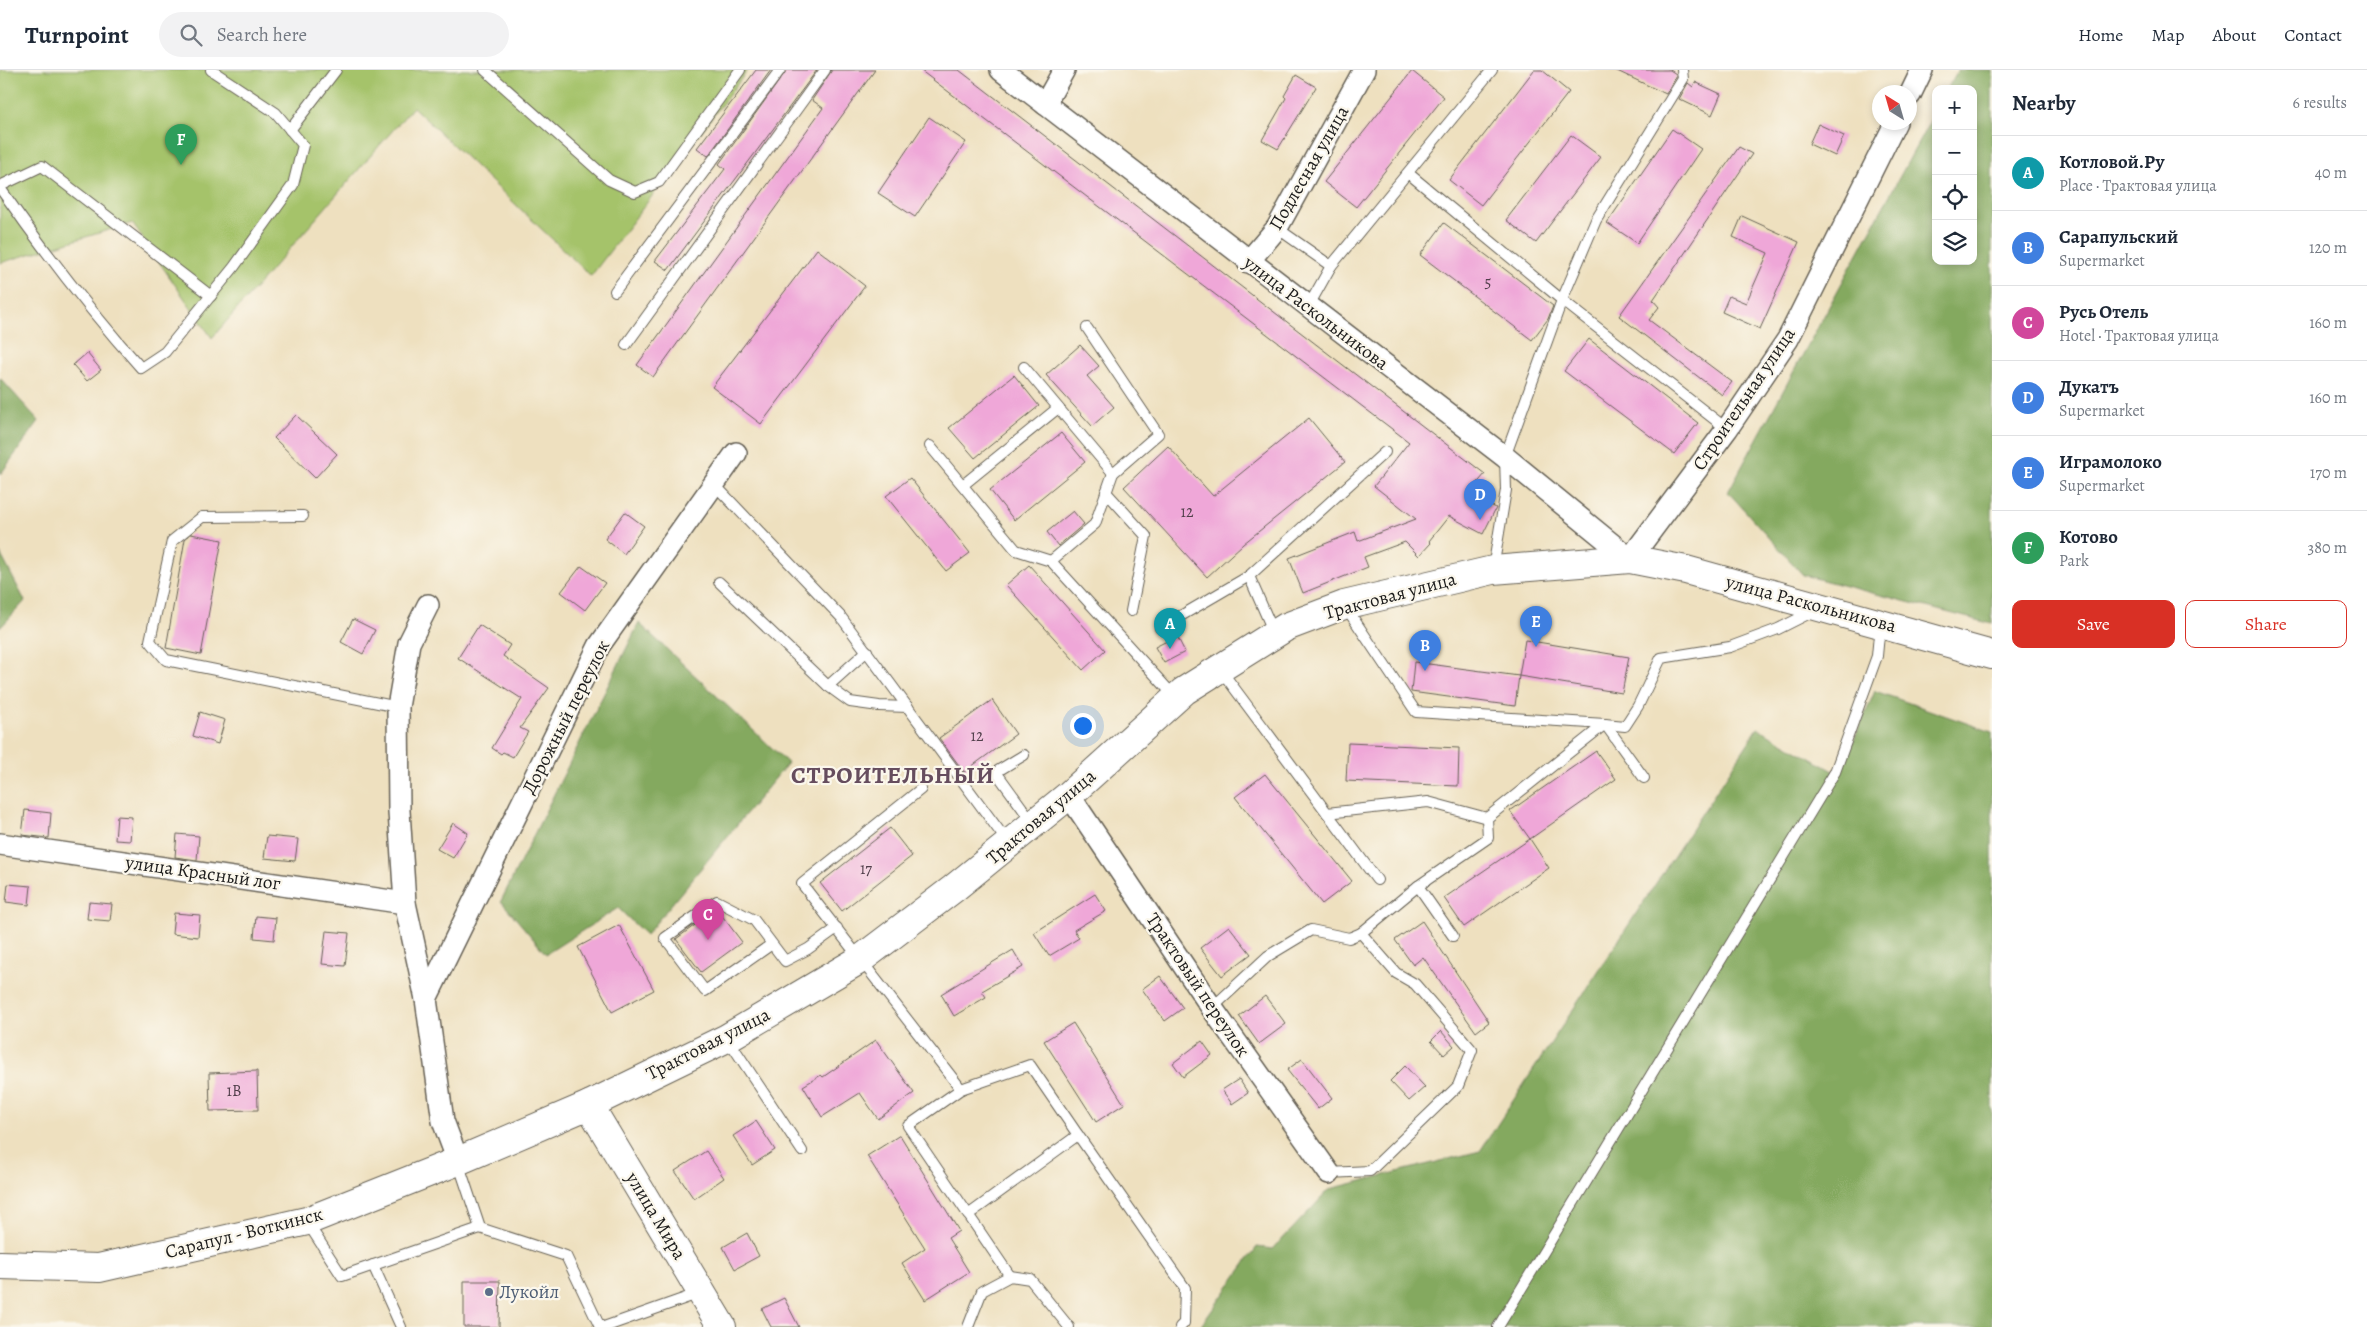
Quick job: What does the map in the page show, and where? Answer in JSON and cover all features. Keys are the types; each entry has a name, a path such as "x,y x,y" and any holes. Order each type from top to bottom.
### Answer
{"main road":[{"name":"улица Раскольникова","path":"1499,569 1630,559 1686,570 1992,655"},
{"name":"Трактовая улица","path":"589,1105 727,1038 862,959 1069,795 1175,698 1219,668 1286,627 1344,605 1499,569"},
{"name":"Сарапул - Воткинск","path":"0,1265 99,1268 307,1221 458,1161 589,1105"},
{"name":"улица Мира","path":"589,1105 722,1327"}],"street":[{"name":"улица Раскольникова","path":"1000,70 1506,458 1630,559"},
{"name":"Подлесная улица","path":"1248,262 1277,228 1364,70"},
{"path":"1915,85 1922,70"},
{"path":"1045,104 1062,71"},
{"name":"Строительная улица","path":"1630,559 1727,429 1788,339 1892,130"},
{"name":"Дорожный переулок","path":"426,998 599,646 736,453"},
{"path":"428,605 409,643 398,707 399,811 405,903 426,998 443,1121 458,1161"},
{"name":"Трактовый переулок","path":"1069,795 1212,1008 1329,1173"},
{"name":"улица Красный лог","path":"0,844 405,903"}],"lane":[{"path":"211,70 276,113 303,145 293,185 234,267 211,296 165,352 141,368 100,321 58,268 0,187 42,166 211,296"},
{"path":"290,130 336,70"},
{"path":"485,70 609,180 635,192 659,182 740,70"},
{"path":"614,291 780,70"},
{"path":"626,345 825,70"},
{"path":"1308,307 1331,266 1492,70"},
{"path":"1499,569 1506,490 1506,458 1562,300 1596,220 1684,79 1682,70"},
{"path":"1408,173 1562,300 1727,429"},
{"path":"1277,228 1331,266"},
{"path":"1051,561 1095,524 1113,473 1158,434 1086,328"},
{"path":"1024,367 1113,473"},
{"path":"963,486 1058,408"},
{"path":"930,446 1016,550 1051,561 1175,698"},
{"path":"1160,628 1248,576 1385,452"},
{"path":"714,484 840,617 1009,844"},
{"path":"1106,492 1146,536 1130,611"},
{"path":"303,516 202,517 172,541 150,641 166,660 398,707"},
{"path":"1248,576 1275,634"},
{"path":"719,582 828,686 850,702 908,707"},
{"path":"1344,605 1416,712 1624,726 1638,706 1661,658 1730,647 1778,629 1822,607"},
{"path":"1498,1327 1835,772 1877,656 1880,623"},
{"path":"828,686 867,651"},
{"path":"1219,668 1377,880"},
{"path":"1605,724 1644,778"},
{"path":"1487,818 1605,724"},
{"path":"1024,754 996,772 1034,824"},
{"path":"920,790 802,884 961,1089"},
{"path":"1327,813 1428,802 1487,818"},
{"path":"1212,1008 1268,956 1311,930 1349,938 1361,934 1418,886 1488,838 1487,818"},
{"path":"1418,886 1453,936"},
{"path":"772,944 705,991 665,938 717,901 754,920 785,961 808,949 836,928"},
{"path":"1329,1173 1370,1171 1458,1086 1472,1050 1414,984 1396,973 1361,934"},
{"path":"727,1038 802,1151"},
{"path":"1010,1276 908,1126 961,1089 1030,1064 1185,1288 1184,1323 1180,1327"},
{"path":"968,1214 1078,1135"},
{"path":"458,1161 480,1228"},
{"path":"307,1221 342,1276 480,1228 566,1256 600,1327"},
{"path":"373,1265 401,1327"},
{"path":"968,1327 982,1291 1010,1276 1030,1279 1069,1327"},
{"path":"604,1327 702,1293"}],"green space":[{"path":"0,70 748,70 591,276 413,107 212,338 132,223 0,263"},
{"path":"1958,70 1992,70 1992,624 1803,575 1728,492 1932,117 1932,265 1977,265 1977,85 1949,85"},
{"path":"0,378 39,421 0,475"},
{"path":"0,553 25,601 0,628"},
{"path":"639,623 788,763 646,935 618,908 546,954 501,901"},
{"path":"1875,691 1992,732 1992,1327 1200,1327 1257,1247 1273,1249 1330,1189 1480,1151 1758,728 1839,774"}],"building":[{"path":"756,70 771,70 708,156 697,148"},
{"path":"787,70 817,70 668,270 655,261 725,169 719,164"},
{"path":"832,70 875,70 653,377 637,365 823,108 812,100"},
{"path":"920,70 959,70 1485,474 1469,493 1496,508 1483,534 1449,516 1429,541 1431,543 1419,556 1405,542 1364,557 1368,567 1303,593 1289,558 1355,532 1358,541 1416,519 1374,486 1409,442"},
{"path":"1534,70 1542,70 1569,92 1481,205 1449,180"},
{"path":"1615,70 1670,70 1676,74 1676,77 1666,94"},
{"path":"1412,71 1444,97 1356,207 1324,182"},
{"path":"1296,75 1316,87 1278,149 1262,140 1286,98 1284,96"},
{"path":"1695,82 1721,94 1712,115 1679,99 1688,83 1693,87"},
{"path":"929,117 966,142 915,217 878,193"},
{"path":"1818,124 1844,136 1835,156 1809,144"},
{"path":"1672,129 1701,149 1637,243 1607,223"},
{"path":"1571,135 1601,157 1536,243 1506,220"},
{"path":"1739,147 1752,154 1653,300 1659,307 1649,320 1732,382 1722,395 1619,316"},
{"path":"1742,216 1799,242 1760,329 1722,312 1729,296 1746,303 1768,253 1733,237"},
{"path":"1444,223 1553,306 1548,319 1532,340 1420,255"},
{"path":"817,249 865,286 761,424 712,387"},
{"path":"1589,339 1698,423 1674,454 1564,371"},
{"path":"1080,345 1099,366 1087,376 1114,407 1092,426 1046,375"},
{"path":"87,353 101,370 87,381 73,365"},
{"path":"1014,375 1039,406 975,458 949,428"},
{"path":"296,415 337,454 315,478 274,438"},
{"path":"1309,418 1345,462 1243,544 1207,577 1124,487 1168,446 1213,496"},
{"path":"1061,433 1085,462 1014,520 990,490"},
{"path":"910,478 970,553 946,571 886,496"},
{"path":"1073,511 1084,524 1058,546 1047,532"},
{"path":"625,512 644,526 624,554 605,539"},
{"path":"191,534 222,540 201,655 166,648 185,539"},
{"path":"1029,565 1105,650 1083,670 1006,585"},
{"path":"581,566 605,583 585,610 561,592"},
{"path":"353,619 375,630 363,654 341,642"},
{"path":"479,625 510,645 503,656 549,688 520,728 528,732 513,757 503,752 501,754 492,748 522,699 458,658"},
{"path":"1177,636 1185,652 1164,663 1155,647"},
{"path":"1525,640 1629,657 1622,693 1519,676"},
{"path":"1414,662 1519,676 1515,706 1411,692"},
{"path":"992,700 1016,734 964,772 939,738"},
{"path":"200,712 225,720 218,744 193,736"},
{"path":"1348,743 1459,748 1458,786 1346,781"},
{"path":"1596,751 1616,779 1530,839 1510,811"},
{"path":"1265,774 1352,881 1322,904 1235,797"},
{"path":"25,810 51,813 49,838 22,835"},
{"path":"117,816 132,817 130,841 115,840"},
{"path":"453,823 468,833 453,858 437,849"},
{"path":"890,828 912,856 842,911 820,883"},
{"path":"177,834 199,836 197,860 175,857"},
{"path":"267,836 298,839 295,861 264,858"},
{"path":"1530,839 1549,868 1464,927 1444,898"},
{"path":"8,884 31,886 29,905 6,902"},
{"path":"1095,894 1106,911 1074,930 1079,938 1049,956 1034,933"},
{"path":"89,902 112,904 110,921 87,919"},
{"path":"717,909 742,942 701,972 676,939"},
{"path":"174,913 200,915 198,937 172,934"},
{"path":"256,916 276,918 274,940 254,938"},
{"path":"1422,921 1489,1022 1476,1032 1423,957 1413,965 1395,940"},
{"path":"619,925 654,990 612,1012 578,947"},
{"path":"1229,926 1251,954 1222,976 1200,948"},
{"path":"326,931 349,933 345,966 322,964"},
{"path":"1013,950 1023,967 982,991 986,997 954,1016 941,994"},
{"path":"1160,976 1183,1008 1165,1021 1142,989"},
{"path":"1265,996 1286,1024 1259,1044 1239,1016"},
{"path":"1073,1023 1124,1104 1096,1122 1044,1041"},
{"path":"1441,1031 1454,1046 1444,1055 1431,1041"},
{"path":"876,1040 914,1093 878,1119 860,1093 822,1117 803,1086 821,1075 823,1077"},
{"path":"1202,1041 1212,1055 1183,1077 1173,1063"},
{"path":"1302,1059 1332,1098 1318,1109 1287,1070"},
{"path":"1405,1066 1425,1087 1409,1101 1390,1081"},
{"path":"257,1071 258,1110 210,1111 209,1073"},
{"path":"1239,1079 1248,1093 1232,1104 1222,1090"},
{"path":"756,1121 775,1150 752,1165 733,1136"},
{"path":"900,1135 959,1231 948,1238 969,1272 925,1300 902,1263 925,1248 867,1156"},
{"path":"706,1151 724,1178 694,1199 675,1171"},
{"path":"747,1233 759,1256 735,1269 723,1247"},
{"path":"464,1281 500,1281 499,1327 464,1327"},
{"path":"784,1298 799,1327 771,1327 762,1309"}],"place":[{"name":"Котово","path":"181,165"},
{"name":"Дукатъ","path":"1480,520"},
{"name":"Играмолоко","path":"1536,647"},
{"name":"Котловой.Ру","path":"1170,649"},
{"name":"Сарапульский","path":"1425,671"},
{"name":"Русь Отель","path":"708,940"},
{"name":"Лукойл","path":"489,1292"}],"district":[{"name":"СТРОИТЕЛЬНЫЙ","path":"893,775"}]}
